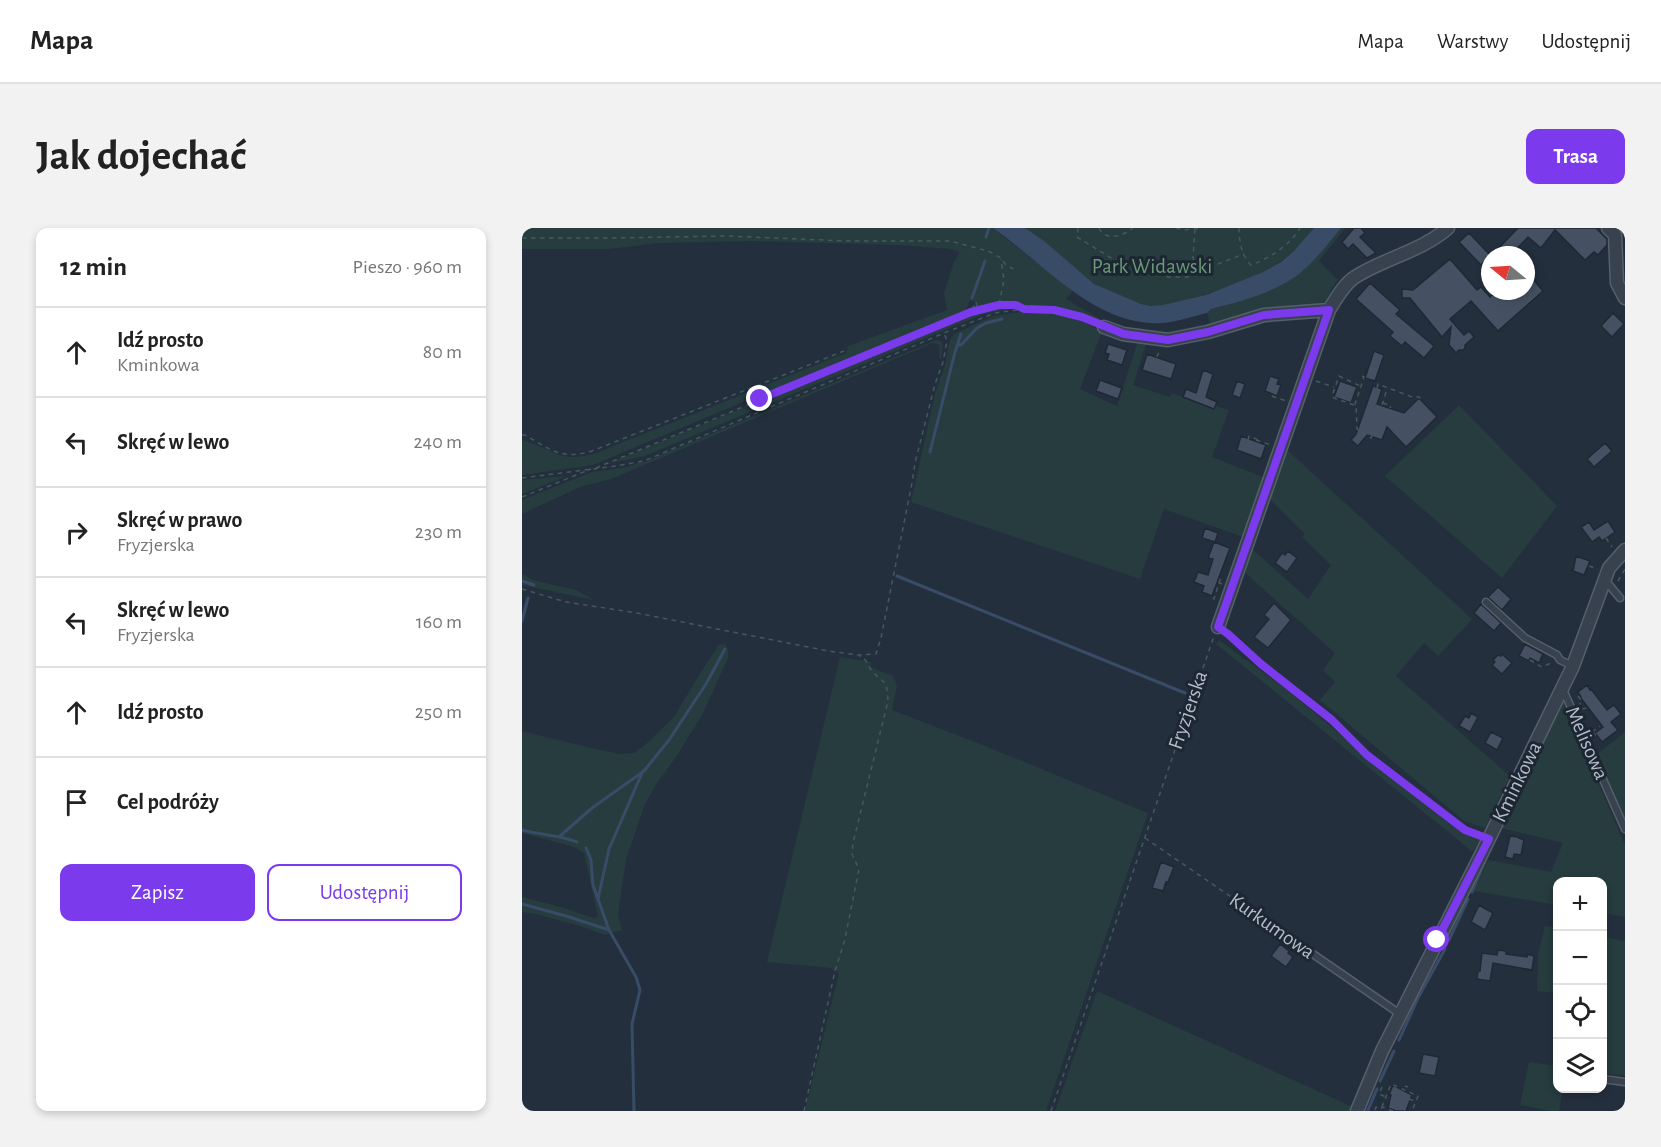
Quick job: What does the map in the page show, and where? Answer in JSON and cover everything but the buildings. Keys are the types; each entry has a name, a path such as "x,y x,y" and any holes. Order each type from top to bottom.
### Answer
{"street":[{"path":"1218,627 1329,310 1354,278 1432,240 1448,228"},
{"path":"1616,232 1617,283 1625,298"},
{"path":"1104,327 1124,334 1168,340 1208,332 1264,315 1329,310"},
{"name":"Kminkowa","path":"1357,1111 1400,1014 1561,692 1610,583 1612,564 1625,550"}],"lane":[{"path":"1610,583 1620,598"},
{"path":"1486,602 1525,638 1573,666"},
{"name":"Melisowa","path":"1561,692 1565,694 1569,702 1625,830"},
{"name":"Kurkumowa","path":"1246,908 1400,1014"},
{"path":"1607,1080 1625,1082"}],"path":[{"path":"1074,228 1078,229 1077,237 1082,241 1098,248 1118,263 1175,278 1188,277 1244,254"},
{"path":"1099,228 1102,234 1110,237 1120,236 1133,228"},
{"path":"1176,228 1184,230 1200,228"},
{"path":"1239,228 1244,254 1251,265 1263,261 1291,240 1300,228"},
{"path":"1195,230 1193,258 1197,272"},
{"path":"522,238 726,236 950,241 988,251 1001,258 1013,269"},
{"path":"999,305 1004,280 1001,258"},
{"path":"973,311 975,302 979,310"},
{"path":"522,497 973,311 999,305 1016,305 1024,309"},
{"path":"522,478 644,460 944,333 995,314 1024,309 1054,310 1069,313 1104,327"},
{"path":"858,655 876,654 881,638 915,463 935,384 943,362 947,341 944,333"},
{"path":"522,435 552,451 577,456 844,351"},
{"path":"1355,404 1333,398 1335,387 1339,376 1361,386"},
{"path":"1362,376 1364,377 1355,404 1357,429 1367,437 1372,436"},
{"path":"1305,378 1335,387"},
{"path":"1377,388 1378,384 1412,397 1419,397 1422,402"},
{"path":"1388,388 1382,404 1391,406 1390,408"},
{"path":"1248,440 1249,436 1267,444"},
{"path":"1610,583 1625,569"},
{"path":"1219,584 1221,577"},
{"path":"522,589 567,602 858,655 865,658 872,671 884,681 888,701 853,843 852,854 859,869 845,939 835,971 804,1111"},
{"path":"1218,627 1332,720 1367,755 1465,830 1489,839"},
{"name":"Fryzjerska","path":"1052,1110 1218,627"},
{"path":"1530,660 1542,667 1554,662"},
{"path":"1578,696 1582,701 1580,708 1588,710"},
{"path":"1593,732 1598,738"},
{"name":"Kurkumowa","path":"1144,837 1246,908"},
{"path":"1382,1107 1388,1097 1391,1084 1406,1087 1405,1091 1418,1096 1412,1111"},
{"path":"1382,1087 1379,1094 1388,1097"},
{"path":"1409,1098 1416,1101"},
{"path":"1375,1110 1376,1107 1381,1109 1382,1107 1393,1111"}],"green space":[{"path":"522,228 993,228 1073,291 1066,299 1105,322 1108,327 1072,310 1002,302 979,308 977,302 975,303 977,308 972,309 975,302 970,300 965,312 593,465 522,475 522,440 565,456 584,456 596,453 846,353 848,346 947,310 944,293 954,262 960,252 898,245 750,241 659,243 609,249 522,249"},
{"name":"Park Widawski","path":"1025,228 1314,228 1296,249 1266,270 1210,293 1172,304 1153,306 1126,299 1105,290 1076,270"},
{"path":"1341,228 1345,228 1319,261 1338,280 1324,306 1279,309 1270,307 1264,311 1168,337 1156,333 1210,323 1207,313 1211,309 1254,297 1312,262"},
{"path":"1010,306 1016,308 984,314 645,456 607,464 976,312"},
{"path":"1021,312 1052,314 1075,319 1094,327 1101,334 1080,389 1117,406 1138,341 1147,342 1133,385 1170,397 1172,393 1214,409 1215,406 1229,410 1212,457 1265,478 1246,538 1164,509 1140,579 911,502 935,394 945,365 950,340 954,334 993,316"},
{"path":"936,340 941,341 943,345 941,358 939,358 940,345 933,343 611,479 580,487 522,514 522,500 592,472 623,468 646,461"},
{"path":"1459,405 1557,506 1502,578 1385,476"},
{"path":"1286,449 1472,619 1438,656 1424,643 1396,676 1510,776 1485,828 1464,821 1320,700 1335,682 1323,670 1335,653 1243,571 1251,548 1308,599 1331,565 1302,537 1305,534 1269,498"},
{"path":"567,476 522,494 522,480"},
{"path":"522,574 533,580 576,590 594,600 522,585"},
{"path":"1219,640 1291,693 1373,765 1400,783 1449,823 1467,835 1480,839 1473,852 1216,644"},
{"path":"725,644 728,658 702,715 645,804 626,859 618,915 622,930 605,935 580,926 522,912 522,897 593,918 598,917 584,853 574,847 522,833 522,731 595,749 621,754 634,753 674,717 719,645"},
{"path":"840,657 871,662 870,667 893,676 897,686 892,710 1148,813 1046,1111 805,1111 839,973 830,968 767,962"},
{"path":"1563,701 1625,845 1625,917 1607,914 1607,877 1553,877 1553,904 1474,891 1488,860 1551,872 1563,843 1501,828"},
{"path":"1625,732 1625,819 1596,755"},
{"path":"1545,926 1553,927 1553,993 1537,991 1538,955"},
{"path":"1607,938 1625,941 1625,1076 1607,1074"},
{"path":"1097,991 1353,1107 1351,1111 1055,1111"},
{"path":"1529,1062 1553,1065 1553,1093 1562,1093 1559,1111 1520,1105"}],"water":[{"path":"993,228 1025,228 1044,241 1094,284 1151,306 1206,295 1263,272 1281,262 1294,251 1314,228 1341,228 1305,269 1289,281 1257,296 1211,309 1207,313 1162,323 1138,322 1114,315 1093,304"}],"waterway":[{"path":"986,237 989,228"},
{"path":"972,298 985,261"},
{"path":"957,345 961,345 977,328 1002,319"},
{"path":"930,452 961,334"},
{"path":"897,576 1185,693"},
{"path":"522,581 534,585"},
{"path":"522,621 528,598"},
{"path":"559,837 592,808 644,771 669,740 706,684 725,649"},
{"path":"598,899 609,849 642,773"},
{"path":"522,830 577,842"},
{"path":"586,848 591,860 593,885 609,930 636,977 640,990 632,1024 634,1111"},
{"path":"1472,892 1485,861"},
{"path":"1449,940 1468,899"},
{"path":"522,904 609,930"},
{"path":"1399,1040 1418,998 1445,949"},
{"path":"1380,1081 1394,1051"},
{"path":"1368,1110 1377,1089"}],"route":[{"path":"760,399 971,312 999,305 1016,305 1024,309 1069,313 1124,334 1168,340 1208,332 1264,315 1329,310 1218,627 1332,720 1367,755 1465,830 1489,839 1437,940"}]}
